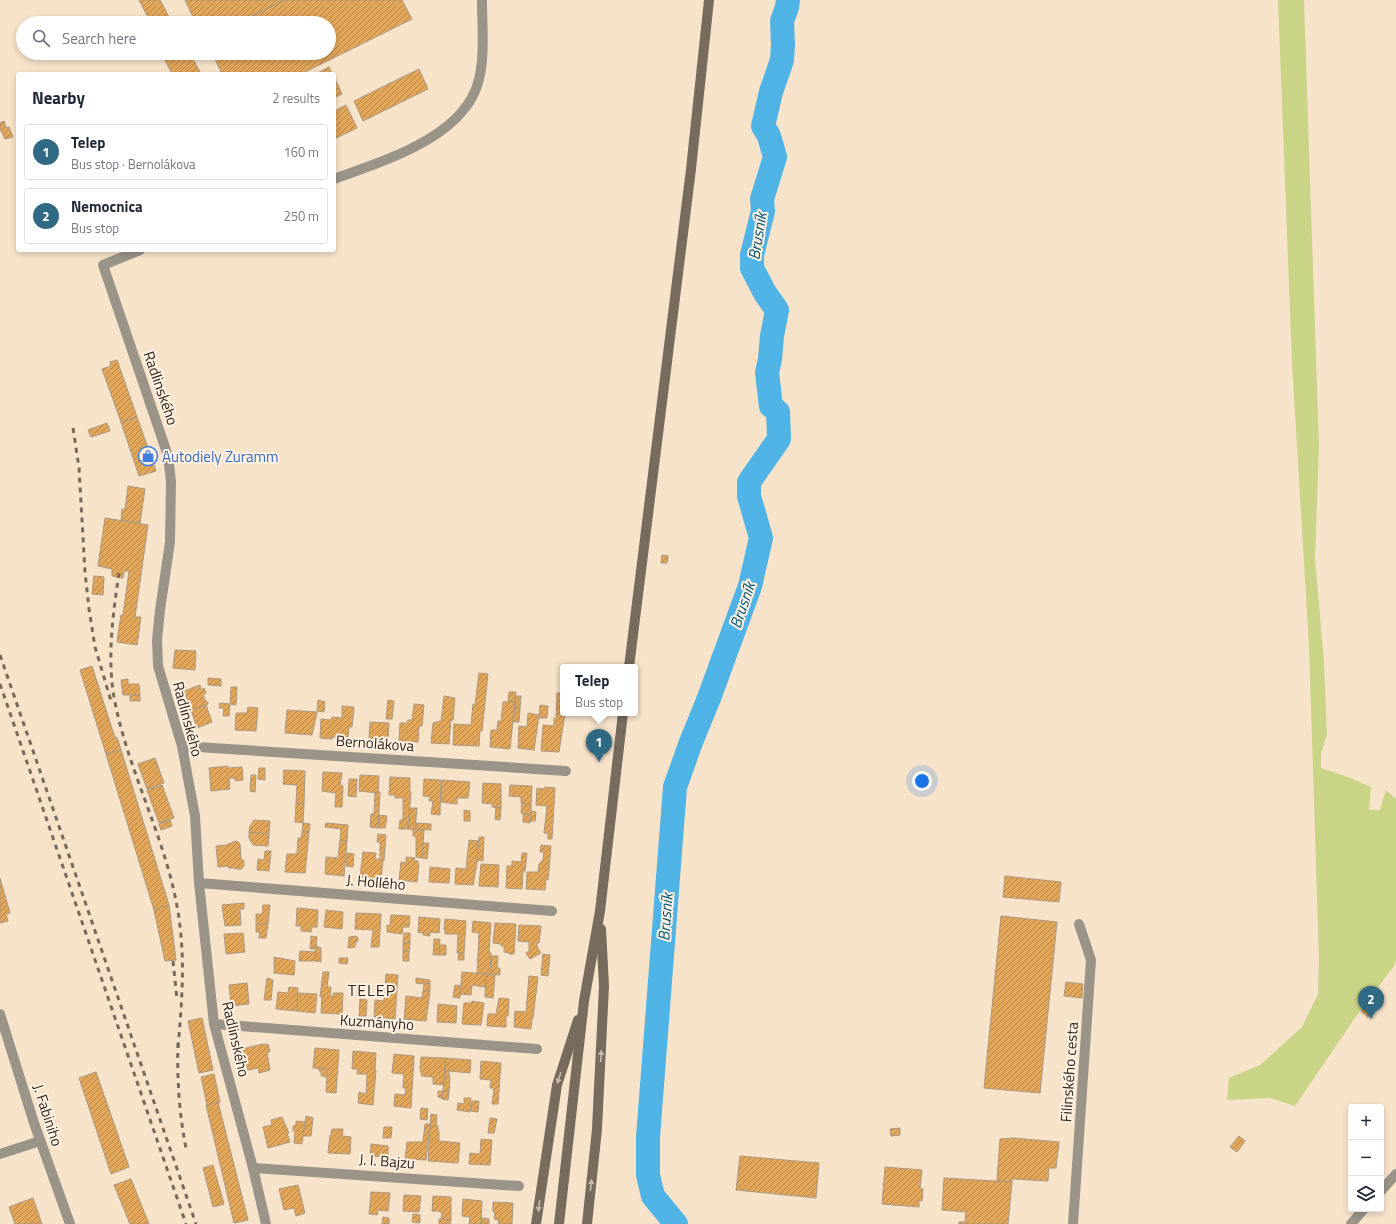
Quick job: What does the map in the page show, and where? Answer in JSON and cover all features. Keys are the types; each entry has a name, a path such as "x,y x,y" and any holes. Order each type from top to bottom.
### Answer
{"main road":[{"path":"629,664 691,169 709,0"},
{"path":"559,1224 584,1001 600,911 623,716"},
{"path":"587,1224 597,1129 604,994 600,911"},
{"path":"536,1224 557,1085 584,1001"}],"street":[{"path":"336,178 408,151 451,122 466,108 475,95 480,78 482,58 482,0"},
{"name":"Radlinského","path":"135,252 103,265 168,456 171,481 170,542 157,640 158,666 182,746 195,816 199,883 214,1024 253,1168 266,1224"},
{"name":"Bernolákova","path":"182,746 566,771"},
{"name":"J. Hollého","path":"199,883 552,911"},
{"name":"Filinského cesta","path":"1073,1224 1091,960 1079,924"},
{"name":"J. Fabiniho","path":"0,1014 40,1140 70,1224"},
{"name":"Kuzmányho","path":"214,1024 538,1049"},
{"path":"0,1154 40,1140"},
{"name":"J. I. Bajzu","path":"253,1168 519,1186"},
{"path":"1384,1188 1396,1174"},
{"path":"1351,1224 1361,1212"}],"green space":[{"path":"1278,0 1304,0 1319,447 1315,558 1324,662 1327,735 1321,753 1321,768 1371,787 1369,810 1380,810 1386,790 1396,799 1396,960 1394,966 1355,1018 1295,1106 1270,1098 1227,1100 1229,1078 1260,1065 1302,1027 1318,994 1319,959 1309,646 1292,363"}],"building":[{"path":"139,0 160,0 168,16 147,16"},
{"path":"185,0 285,0 252,16 193,16"},
{"path":"285,0 402,0 412,19 336,57 336,16 252,16"},
{"path":"165,60 194,60 200,72 171,72"},
{"path":"215,60 329,60 305,72 221,72"},
{"path":"329,67 331,72 320,72"},
{"path":"419,69 428,89 363,121 354,101"},
{"path":"336,81 342,94 336,97"},
{"path":"346,105 357,128 336,138 336,110"},
{"path":"4,121 6,128 9,127 13,137 5,139 0,129 0,123"},
{"path":"117,360 137,417 121,422 102,369 111,366 110,362"},
{"path":"137,417 156,471 139,476 121,422"},
{"path":"107,423 110,431 91,437 88,430"},
{"path":"128,486 145,489 140,523 121,520 122,509 125,509"},
{"path":"105,518 148,525 135,617 141,617 137,645 117,642 121,615 123,615 129,571 124,571 123,578 112,576 112,569 98,566"},
{"path":"662,555 668,556 667,563 661,563"},
{"path":"94,576 104,577 103,595 92,594"},
{"path":"175,650 196,651 195,670 173,668"},
{"path":"92,666 115,738 117,737 121,750 106,754 80,670"},
{"path":"479,673 488,674 479,746 453,745 454,724 471,725 473,704 475,705"},
{"path":"208,678 221,679 221,686 208,685"},
{"path":"128,679 128,684 139,684 140,695 123,695 121,680"},
{"path":"200,685 201,690 204,688 206,693 203,695 208,704 191,710 184,691"},
{"path":"231,687 237,687 236,705 230,704"},
{"path":"509,692 516,692 515,702 508,702"},
{"path":"557,693 560,693 560,716 565,716 559,752 541,751 543,725 554,726 554,718 556,719"},
{"path":"140,695 140,701 130,701 130,696"},
{"path":"444,696 455,698 449,744 431,743 433,723 441,721"},
{"path":"516,696 521,696 520,709 515,709"},
{"path":"318,700 325,702 324,712 317,711"},
{"path":"388,700 394,701 392,719 386,719"},
{"path":"503,702 515,702 510,749 490,747 491,730 497,730 498,721 501,721"},
{"path":"220,703 230,704 229,716 223,716 224,708 219,708"},
{"path":"414,704 424,705 422,726 419,726 418,742 399,741 400,723 407,723 408,720 412,720"},
{"path":"206,705 212,722 197,728 191,710"},
{"path":"540,705 548,706 547,718 539,718"},
{"path":"342,706 354,707 352,727 349,727 348,738 320,738 321,719 331,720 332,717 342,718"},
{"path":"248,707 258,708 256,731 235,730 236,713 247,713"},
{"path":"515,709 520,709 519,722 513,722"},
{"path":"287,710 317,712 312,735 285,733"},
{"path":"528,713 539,715 534,750 518,748 519,726 527,727"},
{"path":"370,722 389,723 388,740 369,739"},
{"path":"595,743 599,744 598,753 594,753"},
{"path":"121,750 169,905 154,910 106,754"},
{"path":"155,758 164,783 147,789 138,764"},
{"path":"228,766 228,768 242,767 243,780 235,781 235,778 229,778 230,789 211,791 209,768"},
{"path":"259,768 265,768 265,780 258,779"},
{"path":"284,770 305,771 304,804 296,803 297,785 283,784"},
{"path":"323,772 342,773 340,785 343,786 342,807 335,807 336,793 322,791"},
{"path":"251,775 256,775 255,792 250,791"},
{"path":"360,775 379,776 378,793 359,791"},
{"path":"390,777 410,778 411,792 408,829 399,829 400,820 403,820 403,798 395,798 395,795 389,795"},
{"path":"349,779 357,779 356,797 348,796"},
{"path":"424,779 441,780 440,815 431,814 433,801 429,801 430,797 423,796"},
{"path":"442,780 470,782 468,798 457,798 457,804 441,802"},
{"path":"483,783 501,784 501,808 492,807 493,804 482,803"},
{"path":"162,785 174,818 159,823 147,790"},
{"path":"510,785 532,786 531,805 521,803 521,797 509,796"},
{"path":"545,787 555,788 552,839 548,839 548,833 544,833 547,806 536,805 537,788 544,789"},
{"path":"375,792 380,792 378,828 370,827 371,814 374,814"},
{"path":"296,803 304,804 303,823 295,822"},
{"path":"522,803 531,805 531,815 521,813"},
{"path":"496,807 501,808 500,820 495,819"},
{"path":"410,808 417,808 415,830 408,829"},
{"path":"464,810 470,811 470,821 464,821"},
{"path":"531,811 536,812 535,821 530,821"},
{"path":"523,814 531,815 530,823 523,822"},
{"path":"379,815 387,816 385,828 378,828"},
{"path":"170,820 172,826 161,830 159,824"},
{"path":"254,820 270,821 269,834 249,832 250,826"},
{"path":"303,823 310,824 309,832 302,832"},
{"path":"326,823 348,825 347,841 340,840 341,829 325,827"},
{"path":"416,823 431,824 431,830 416,829"},
{"path":"413,830 424,830 422,858 416,857 416,837 413,836"},
{"path":"249,832 269,834 268,846 253,845 249,838"},
{"path":"302,832 309,832 305,873 285,872 287,854 297,854 298,838 301,838"},
{"path":"378,834 386,835 384,861 380,860 380,842 377,842"},
{"path":"479,837 484,837 483,861 477,860"},
{"path":"340,840 347,841 344,876 325,874 326,857 338,858"},
{"path":"469,840 478,841 477,863 473,885 455,884 456,868 466,869"},
{"path":"237,841 240,844 241,859 244,861 244,866 241,869 229,868 227,866 218,867 216,846 227,845"},
{"path":"423,843 429,843 427,859 422,858"},
{"path":"541,845 551,846 548,880 546,879 545,890 526,889 527,872 538,872 539,864 543,860 544,852 540,852"},
{"path":"265,851 271,851 269,871 257,870 258,859 264,860"},
{"path":"363,852 376,853 375,859 383,860 381,879 360,877"},
{"path":"347,853 354,854 353,867 346,866"},
{"path":"522,853 527,853 525,871 523,871 522,889 506,888 507,866 512,866 512,861 521,862"},
{"path":"406,857 415,858 414,861 418,861 417,882 399,880 401,862 406,863"},
{"path":"481,864 499,865 498,887 479,886"},
{"path":"430,867 450,869 449,883 429,882"},
{"path":"1005,876 1061,882 1059,902 1003,897"},
{"path":"0,878 10,913 6,914 8,921 0,923"},
{"path":"244,903 244,909 240,909 241,925 225,926 222,905"},
{"path":"169,905 176,960 165,961 154,910"},
{"path":"263,905 270,905 268,924 256,925 256,914 262,914"},
{"path":"297,908 318,910 317,927 312,927 311,932 301,931 301,926 296,926"},
{"path":"326,910 343,912 342,929 324,927"},
{"path":"356,913 381,914 379,947 371,947 373,930 355,929"},
{"path":"391,915 410,916 409,927 403,927 402,934 387,932 387,925 390,926"},
{"path":"1001,916 1057,922 1040,1093 984,1088"},
{"path":"419,917 440,919 439,933 430,932 430,936 423,935 423,933 418,932"},
{"path":"445,919 466,921 464,953 457,953 458,934 445,934"},
{"path":"473,921 491,923 489,953 491,953 490,974 477,973 479,933 472,932"},
{"path":"495,923 516,924 514,954 504,952 504,946 493,943"},
{"path":"268,924 266,938 259,938 260,932 256,932 256,925"},
{"path":"519,925 541,926 539,943 537,943 537,947 541,953 530,959 526,953 529,951 529,942 518,941"},
{"path":"243,933 245,952 226,954 224,934"},
{"path":"404,933 410,933 410,943 403,943"},
{"path":"311,936 317,937 316,949 310,949"},
{"path":"356,936 358,941 356,941 355,947 348,948 349,937"},
{"path":"434,939 440,939 439,955 433,955"},
{"path":"403,943 410,943 409,952 403,951"},
{"path":"440,945 446,945 446,955 439,955"},
{"path":"316,946 321,948 321,962 315,961"},
{"path":"300,951 316,952 315,961 299,961"},
{"path":"403,951 409,952 409,961 403,961"},
{"path":"459,953 464,953 464,960 458,960"},
{"path":"543,954 550,955 548,976 541,975"},
{"path":"491,956 498,956 497,968 500,968 500,975 490,974"},
{"path":"274,957 295,961 294,975 274,973"},
{"path":"339,958 348,958 347,964 339,963"},
{"path":"323,972 329,972 327,987 331,987 330,996 333,997 333,993 343,993 342,1014 321,1013 322,996 320,997"},
{"path":"462,972 486,974 485,987 472,985 471,995 460,994"},
{"path":"386,974 398,975 395,1019 374,1017 375,1000 384,1001"},
{"path":"486,974 495,975 493,998 485,997"},
{"path":"529,976 538,977 531,1029 514,1027 515,1011 526,1012"},
{"path":"267,978 273,980 271,1000 264,1000"},
{"path":"416,978 430,980 430,984 416,983"},
{"path":"1066,982 1083,984 1082,998 1064,996"},
{"path":"247,983 249,1004 231,1006 229,985"},
{"path":"424,983 430,984 430,991 423,991"},
{"path":"455,985 461,986 460,998 453,997"},
{"path":"289,987 298,988 297,1011 276,1009 278,992 288,993"},
{"path":"1376,990 1384,996 1368,1017 1361,1011"},
{"path":"423,991 430,991 426,1021 404,1019 406,996 422,998"},
{"path":"298,993 317,994 315,1013 297,1011"},
{"path":"499,998 509,999 506,1027 487,1026 488,1014 496,1014"},
{"path":"360,999 367,1000 366,1016 359,1016"},
{"path":"472,1001 484,1003 481,1025 462,1024 464,1003 472,1003"},
{"path":"438,1004 457,1006 456,1023 437,1022"},
{"path":"202,1018 213,1070 199,1073 188,1021"},
{"path":"268,1044 270,1052 267,1052 270,1070 259,1073 258,1068 248,1070 242,1049"},
{"path":"315,1048 339,1050 336,1093 326,1092 327,1069 313,1068"},
{"path":"353,1051 376,1053 373,1105 358,1103 359,1092 366,1094 367,1074 357,1074 358,1069 352,1069"},
{"path":"394,1054 414,1056 411,1108 394,1106 395,1094 405,1095 406,1088 403,1088 404,1074 392,1073"},
{"path":"421,1057 446,1058 443,1085 433,1084 433,1077 422,1076 420,1069"},
{"path":"446,1058 471,1060 470,1073 449,1071 449,1092 443,1091"},
{"path":"481,1061 501,1063 498,1104 492,1104 494,1088 490,1088 491,1080 480,1079"},
{"path":"319,1068 327,1069 327,1077 321,1075"},
{"path":"96,1072 129,1167 111,1174 79,1078"},
{"path":"214,1074 220,1102 207,1105 201,1077"},
{"path":"438,1091 443,1091 442,1098 438,1097"},
{"path":"443,1091 449,1092 448,1100 442,1099"},
{"path":"464,1098 471,1098 470,1112 457,1110 458,1103 464,1104"},
{"path":"472,1101 479,1101 478,1112 471,1111"},
{"path":"218,1102 248,1220 234,1223 206,1105"},
{"path":"421,1108 428,1109 427,1120 420,1119"},
{"path":"431,1114 437,1115 436,1126 438,1126 439,1131 439,1141 460,1143 458,1163 428,1161"},
{"path":"306,1116 313,1118 311,1136 303,1136"},
{"path":"282,1117 289,1133 287,1133 290,1142 268,1148 263,1127 272,1125 271,1120"},
{"path":"490,1118 497,1119 494,1133 488,1133"},
{"path":"296,1121 305,1122 302,1144 294,1143 295,1131 293,1131 293,1126 296,1125"},
{"path":"425,1124 430,1124 426,1160 405,1159 407,1142 423,1142"},
{"path":"384,1127 392,1127 391,1138 383,1138"},
{"path":"900,1128 900,1135 891,1136 890,1129"},
{"path":"332,1129 343,1129 342,1136 351,1137 350,1154 328,1153"},
{"path":"1239,1136 1245,1141 1237,1152 1230,1147"},
{"path":"1013,1138 1059,1142 1056,1168 1049,1168 1048,1181 1012,1179 1012,1182 997,1181 1000,1139"},
{"path":"481,1139 492,1140 490,1165 469,1164 470,1153 480,1154"},
{"path":"371,1144 388,1146 388,1157 370,1156"},
{"path":"740,1156 819,1163 816,1198 736,1190"},
{"path":"213,1165 224,1204 213,1207 203,1168"},
{"path":"885,1167 922,1170 920,1188 923,1189 922,1201 919,1200 919,1207 882,1204"},
{"path":"944,1178 1012,1182 1008,1224 959,1224 959,1222 965,1222 966,1212 942,1210"},
{"path":"131,1179 149,1224 130,1224 114,1185"},
{"path":"298,1185 305,1213 296,1216 294,1208 284,1210 279,1189"},
{"path":"371,1192 390,1193 388,1211 378,1210 377,1215 369,1214"},
{"path":"404,1195 421,1196 419,1212 403,1211"},
{"path":"433,1196 451,1197 451,1220 441,1219 442,1213 439,1211 432,1211"},
{"path":"33,1198 42,1224 15,1224 9,1207"},
{"path":"463,1199 482,1201 481,1224 469,1224 470,1217 462,1216"},
{"path":"493,1202 513,1203 512,1224 498,1224 499,1220 494,1219 495,1212 493,1212"},
{"path":"413,1214 420,1215 420,1223 412,1222"},
{"path":"383,1217 389,1218 389,1224 382,1224"},
{"path":"482,1218 489,1219 489,1224 481,1224"},
{"path":"439,1219 451,1220 450,1224 439,1224"}],"waterway":[{"name":"Brusník","path":"676,1224 653,1196 648,1175 648,1137 675,787 750,586 761,538 749,496 749,482 779,439 778,412 771,406 767,373 777,310 765,293 752,268 752,255 763,211 762,199 775,157 769,136 763,126 771,92 782,60 782,21 788,0"}],"railway":[{"path":"73,428 79,468 85,572 89,609 95,647 111,701"},
{"path":"119,573 112,635 112,682 120,724 164,853 177,906 182,942 182,994 178,1048"},
{"path":"0,655 196,1224"},
{"path":"0,684 186,1224"},
{"path":"173,961 177,999"},
{"path":"178,1043 179,1096 186,1148"}],"place":[{"name":"Autodiely Zuramm","path":"148,456"},
{"name":"Telep","path":"599,762"},
{"name":"Nemocnica","path":"1371,1019"}],"district":[{"name":"TELEP","path":"372,990"}]}
